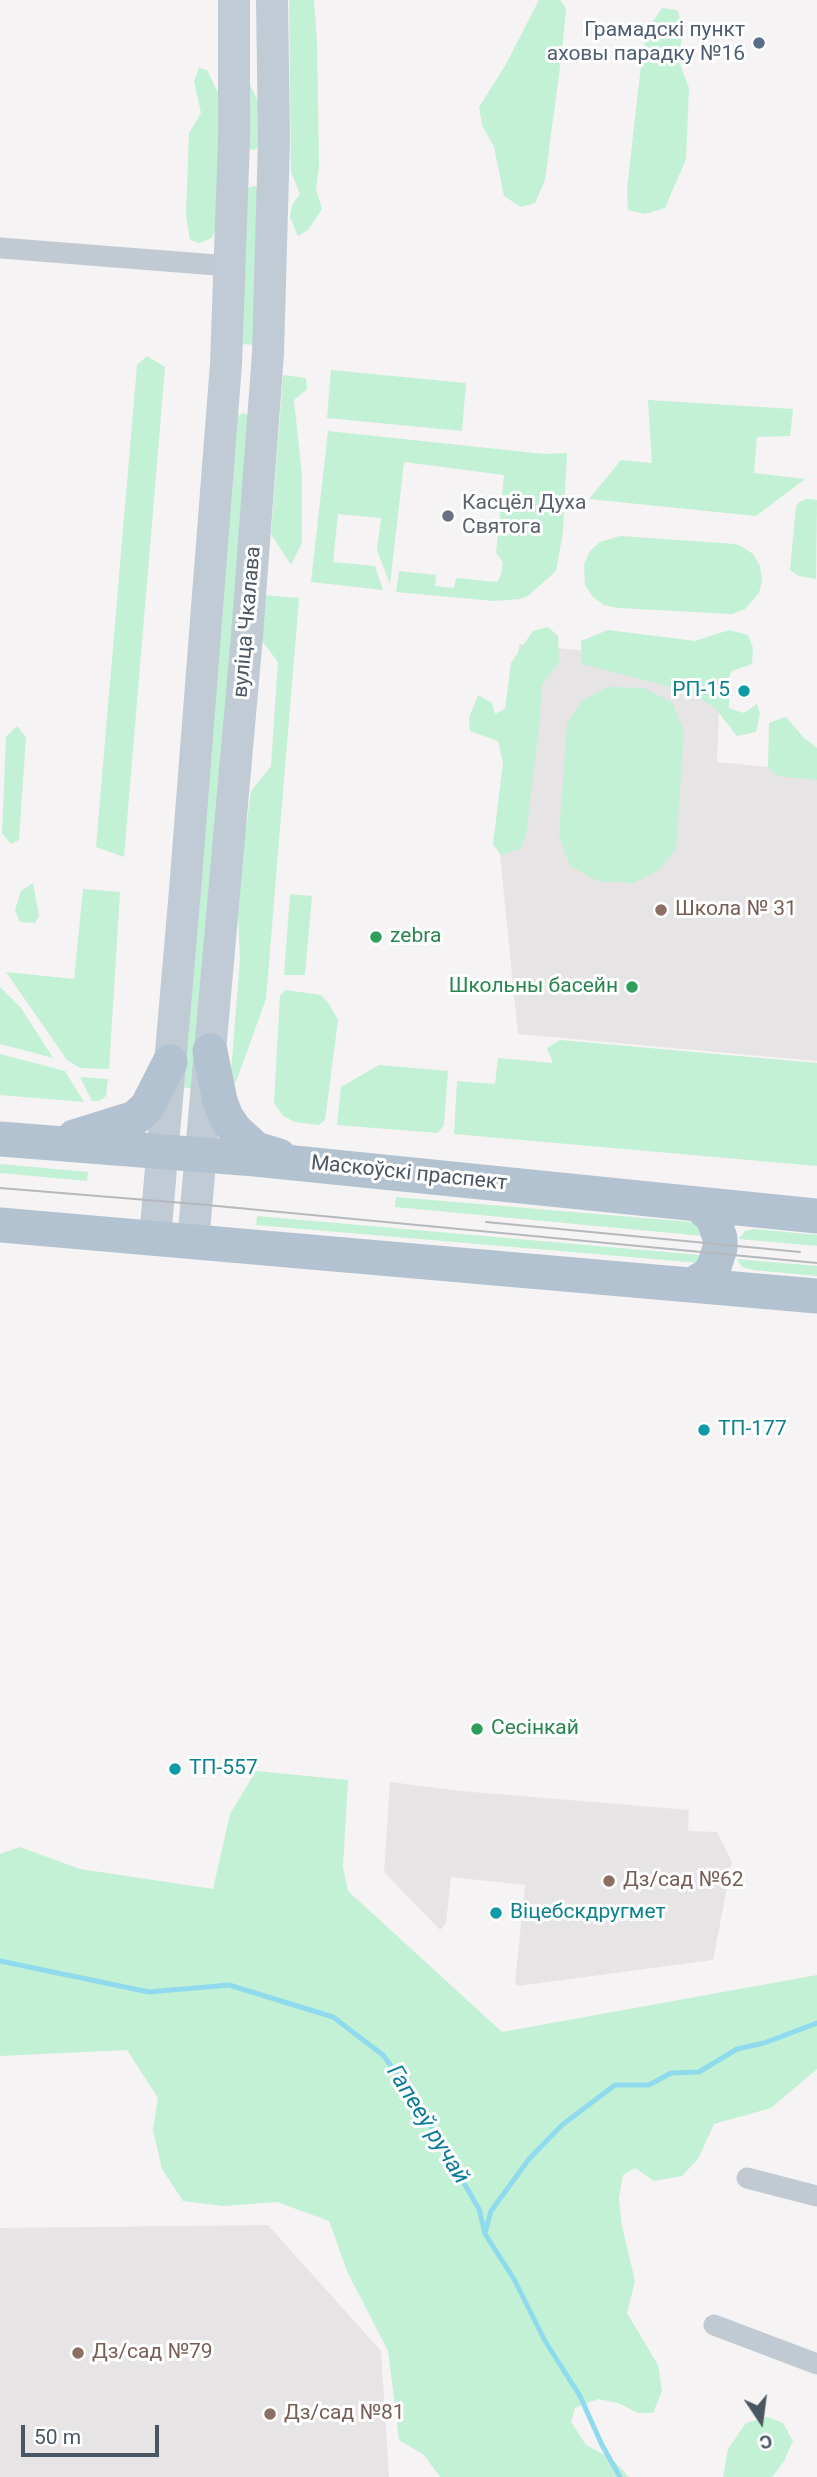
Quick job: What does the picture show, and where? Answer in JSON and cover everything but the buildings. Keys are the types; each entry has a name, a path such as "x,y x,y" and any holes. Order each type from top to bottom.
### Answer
{"main road":[{"name":"вуліца Чкалава","path":"155,1238 226,363 234,139 234,0"},
{"name":"вуліца Чкалава","path":"193,1242 247,636 267,366 274,139 272,0"},
{"path":"234,139 238,150 247,158 253,159 270,151 274,139"},
{"path":"232,199 237,187 248,180 255,180 267,186 273,197"},
{"path":"226,363 230,375 246,383 257,380 267,366"},
{"path":"221,425 232,407 246,405 260,416 263,428"},
{"path":"211,1051 220,1101 226,1118 235,1130 256,1149 306,1164"},
{"path":"47,1143 86,1135 135,1118 147,1107 170,1062"},
{"name":"Маскоўскі праспект","path":"0,1139 306,1164 817,1216"},
{"path":"692,1285 708,1275 714,1267 720,1248 718,1228 706,1210 698,1204"},
{"path":"750,1290 738,1277 731,1250 736,1231 757,1210"},
{"path":"0,1225 817,1296"}],"street":[{"path":"0,248 229,266"},
{"path":"747,2178 817,2196"},
{"path":"714,2325 817,2364"}],"shaded area":[{"name":"Школа № 31","path":"519,644 721,665 717,762 817,772 817,1061 518,1034 498,834"},
{"name":"Дз/сад №62","path":"390,1782 460,1791 689,1810 688,1831 717,1832 732,1862 713,1960 518,1986 515,1983 525,1885 451,1877 446,1923 440,1930 384,1872"},
{"path":"268,2225 381,2351 389,2477 0,2477 0,2228"}],"green space":[{"path":"249,0 250,85 259,103 260,146 254,150 247,149"},
{"path":"289,0 314,0 317,41 319,167 316,189 322,209 308,230 298,236 290,217 292,205 300,194 291,172"},
{"path":"539,0 560,0 566,8 545,180 535,203 521,207 504,196 494,147 482,125 479,107 505,66"},
{"path":"662,8 677,10 684,28 678,59 689,88 686,159 665,208 645,214 628,210 627,189 647,30"},
{"path":"199,68 207,70 219,95 218,223 212,238 199,243 190,240 186,215 189,133 201,113 194,81"},
{"path":"249,187 261,189 259,345 238,344 245,194"},
{"path":"147,356 165,367 124,857 96,847 137,365"},
{"path":"331,370 466,383 462,431 327,418"},
{"path":"283,375 306,378 307,389 294,400 302,475 302,543 291,565 271,534"},
{"path":"648,400 793,409 790,436 757,437 754,473 805,479 756,516 589,499 621,460 652,463"},
{"path":"243,413 252,416 200,1089 179,1087 237,416"},
{"path":"328,431 544,454 567,453 563,532 556,571 528,596 520,599 494,601 396,592 399,571 436,575 435,586 454,588 456,578 497,582 503,562 496,553 504,475 404,462 390,584 377,550 381,518 338,514 333,562 375,566 383,590 311,582"},
{"path":"817,500 816,579 799,576 790,570 796,507 799,502"},
{"path":"620,536 741,546 753,554 760,566 762,580 759,593 745,609 732,614 604,605 593,597 585,585 584,564 590,551 600,542"},
{"path":"262,595 299,598 266,999 236,1082 230,1084 240,959 237,896 251,791 271,766 278,662 259,637"},
{"path":"548,627 558,636 559,662 542,685 526,835 520,849 501,855 493,844 503,763 498,741 470,731 469,718 478,695 492,703 495,714 505,709 511,663 533,631"},
{"path":"608,630 695,641 729,630 748,635 753,648 752,664 732,671 729,677 729,708 744,713 757,704 760,714 756,732 737,736 715,708 687,691 582,664 581,641"},
{"path":"608,687 643,688 672,702 684,732 676,848 659,870 634,883 598,881 570,866 559,836 567,723 583,700"},
{"path":"786,717 805,739 817,748 817,780 777,776 768,766 769,723"},
{"path":"17,726 26,737 19,840 11,844 2,833 6,737"},
{"path":"33,883 39,916 35,923 20,922 15,910 21,891"},
{"path":"83,889 120,892 109,1069 80,1068 67,1060 6,972 74,979"},
{"path":"290,894 312,896 305,975 284,975"},
{"path":"0,987 21,1008 53,1058 0,1044"},
{"path":"286,990 321,995 338,1020 325,1120 319,1125 295,1122 283,1116 274,1103 280,995"},
{"path":"560,1040 817,1063 817,1166 454,1134 457,1081 495,1084 498,1058 553,1063 547,1048"},
{"path":"0,1054 65,1071 84,1102 0,1095"},
{"path":"379,1065 448,1071 444,1125 438,1133 337,1125 341,1087"},
{"path":"80,1077 108,1079 106,1096 99,1101 92,1101"},
{"path":"0,1164 88,1172 87,1181 0,1173"},
{"path":"396,1197 703,1223 714,1237 395,1207"},
{"path":"257,1216 711,1256 700,1263 256,1225"},
{"path":"754,1229 817,1235 817,1246 739,1239 745,1231"},
{"path":"737,1259 817,1266 817,1276 753,1270 742,1267"},
{"path":"256,1771 348,1780 343,1867 348,1891 502,2032 817,1975 817,2069 771,2108 714,2124 698,2159 682,2176 654,2181 635,2168 623,2175 619,2198 622,2226 635,2281 627,2313 658,2365 662,2391 653,2413 638,2413 618,2403 598,2399 575,2408 571,2422 586,2445 612,2459 629,2477 440,2477 424,2455 399,2440 388,2351 347,2271 329,2221 277,2202 223,2206 183,2201 162,2169 153,2130 158,2098 127,2050 0,2056 0,1854 20,1847 80,1869 213,1889 230,1814"},
{"path":"767,2417 783,2423 793,2441 784,2461 772,2477 723,2477 728,2449 746,2423"}],"waterway":[{"name":"Гапееў ручай","path":"0,1961 149,1992 229,1985 333,2017 383,2055 414,2097 479,2209 485,2234 514,2279 545,2341 580,2396 620,2477"},
{"path":"485,2233 491,2211 529,2159 562,2125 615,2085 649,2085 671,2073 699,2072 737,2049 764,2043 817,2023"}],"tram line":[{"path":"0,1188 817,1263"},
{"path":"486,1222 800,1252"}],"place":[{"name":"Грамадскі пункт аховы парадку №16","path":"759,43"},
{"name":"Касцёл Духа Святога","path":"448,516"},
{"name":"РП-15","path":"744,691"},
{"name":"Школа № 31","path":"661,910"},
{"name":"zebra","path":"376,937"},
{"name":"Школьны басейн","path":"632,987"},
{"name":"ТП-177","path":"704,1430"},
{"name":"Сесінкай","path":"477,1729"},
{"name":"ТП-557","path":"175,1769"},
{"name":"Дз/сад №62","path":"609,1881"},
{"name":"Віцебскдругмет","path":"496,1913"},
{"name":"Дз/сад №79","path":"78,2353"},
{"name":"Дз/сад №81","path":"270,2414"}]}
